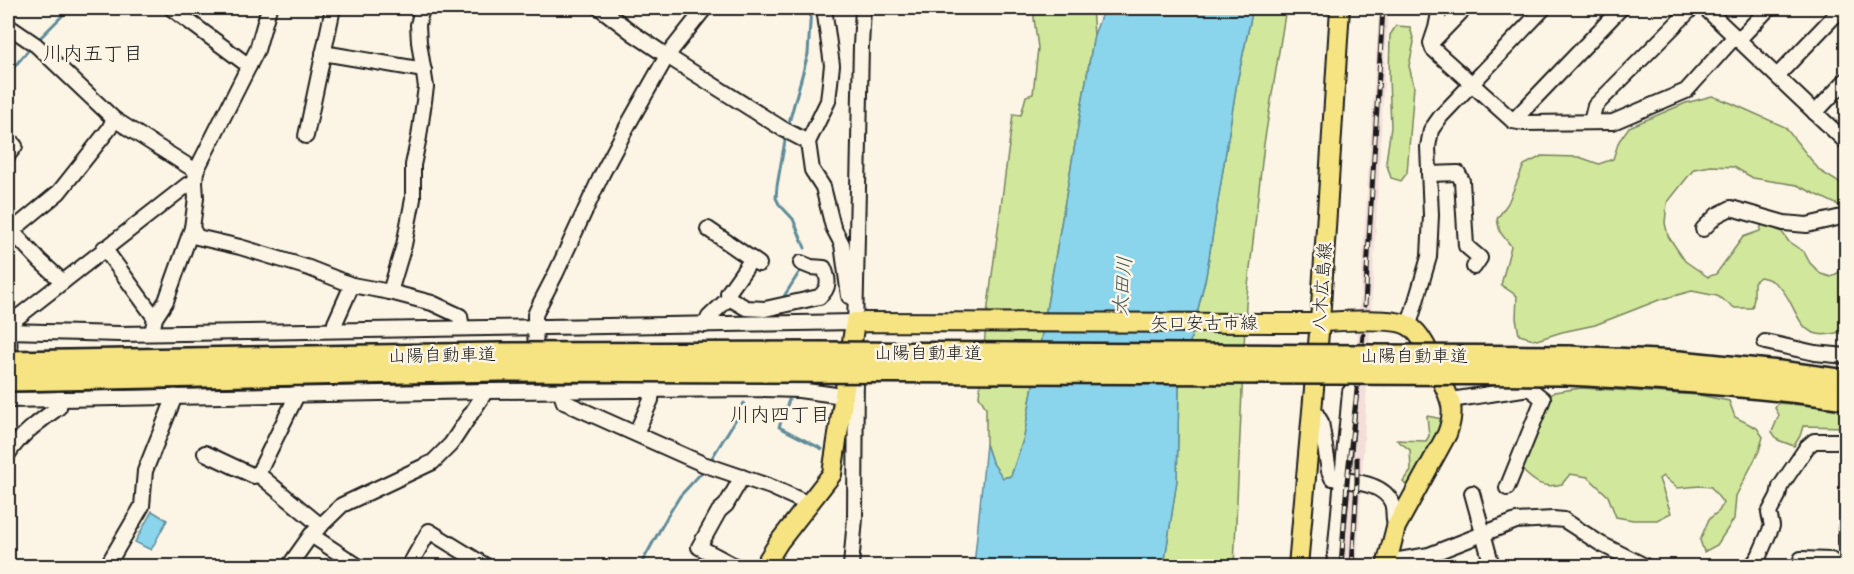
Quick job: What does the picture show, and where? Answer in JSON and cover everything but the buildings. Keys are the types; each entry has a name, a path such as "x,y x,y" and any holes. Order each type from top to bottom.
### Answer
{"highway":[{"name":"山陽自動車道","path":"8,362 524,354 828,353 1567,365 1678,379 1777,388 1846,398"},
{"name":"山陽自動車道","path":"9,393 501,370 1567,365 1679,362 1846,381"}],"main road":[{"name":"八木広島線","path":"1298,567 1312,407 1314,323 1340,8"},
{"name":"矢口安古市線","path":"859,322 1391,322 1409,325"},
{"path":"764,567 779,542 832,474 843,396 859,322"},
{"path":"1386,564 1396,527 1447,434 1452,420 1451,400 1425,343 1409,325"}],"street":[{"path":"171,8 249,66"},
{"path":"8,327 195,177 257,50 269,8"},
{"path":"306,136 333,8"},
{"path":"390,292 404,245 413,199 413,165 420,137 426,87 418,25 422,8"},
{"path":"600,8 667,56 783,129 808,142"},
{"path":"536,391 535,315 602,174 667,56 705,8"},
{"path":"824,8 832,65 828,101 808,142 812,170 823,187 833,227 842,244 848,292 859,322"},
{"path":"851,567 855,518 859,322 856,238 863,8"},
{"path":"1430,8 1433,49 1514,121 1524,123 1613,122 1686,91 1730,42 1744,34 1769,8"},
{"path":"1431,43 1442,8 1447,13 1461,11"},
{"path":"1409,325 1429,257 1431,215 1428,147 1431,130 1441,116 1544,8"},
{"path":"1514,121 1621,8"},
{"path":"1591,122 1595,106 1692,8"},
{"path":"1705,8 1846,142"},
{"path":"1777,76 1842,8"},
{"path":"1431,43 1461,11"},
{"path":"8,27 36,45 114,118 195,177"},
{"path":"323,53 424,70"},
{"path":"1815,113 1846,80"},
{"path":"63,282 9,230 59,192 109,129 114,118"},
{"path":"8,138 15,146 8,155"},
{"path":"1429,174 1458,173 1462,181 1466,246 1480,258 1474,267"},
{"path":"152,333 155,318 166,301 192,228 196,198 195,177"},
{"path":"1703,229 1717,215 1731,208 1784,223 1808,225 1846,216"},
{"path":"192,228 197,237 240,247 309,268 352,285 432,303 460,316 462,328"},
{"path":"705,325 729,298 728,293 755,262 733,240 713,228"},
{"path":"104,248 155,318"},
{"path":"729,298 746,308 765,309 819,297 826,292 828,287 824,268 801,263"},
{"path":"335,330 335,323 352,285"},
{"path":"8,327 120,334 859,322"},
{"path":"636,433 651,400 653,390 652,326"},
{"path":"8,327 9,393 61,398 298,393 764,389 799,390 843,396"},
{"path":"205,453 254,476 258,474 298,393 301,330"},
{"path":"120,334 120,397"},
{"path":"1765,342 1815,353 1846,356"},
{"path":"1451,400 1528,388 1543,399 1507,488"},
{"path":"289,567 316,531 342,505 433,462 451,444 486,391"},
{"path":"560,391 564,402 703,464 809,504"},
{"path":"1334,567 1350,392"},
{"path":"107,567 142,506 145,471 175,396"},
{"path":"9,449 29,429 59,407 61,398"},
{"path":"1312,407 1321,422 1332,478 1373,485 1386,493 1393,505 1393,523 1396,527"},
{"path":"1752,567 1772,526 1769,513 1780,487 1807,447 1814,441 1846,441"},
{"path":"258,474 316,531 358,567"},
{"path":"735,567 699,547 742,477"},
{"path":"1472,493 1491,567"},
{"path":"1386,564 1429,555 1515,521 1553,519 1564,520 1601,544 1645,567"},
{"path":"1846,529 1846,543"},
{"path":"409,567 429,531 486,567"},
{"path":"1801,560 1831,560 1837,567"}],"shaded area":[{"path":"1379,8 1388,8 1357,566 1336,566 1354,392"}],"green space":[{"path":"1035,8 1092,8 1094,35 1024,437 1011,476 1002,478 992,462 986,444 986,408 979,396 988,306 1013,114 1021,115 1026,96 1033,94 1038,48"},
{"path":"1253,8 1286,8 1264,144 1246,304 1234,566 1164,566 1177,480 1179,387 1206,276 1237,82"},
{"path":"1396,26 1410,27 1414,42 1409,66 1414,86 1407,173 1401,181 1391,178 1386,162 1391,127 1390,35"},
{"path":"1712,96 1785,127 1820,171 1843,185 1846,190 1846,204 1840,206 1797,185 1753,178 1734,167 1711,166 1694,169 1667,203 1665,223 1668,236 1685,261 1708,277 1716,274 1743,237 1760,231 1762,222 1782,232 1789,242 1804,252 1810,263 1821,274 1831,277 1841,271 1846,240 1846,330 1822,335 1806,329 1780,287 1760,277 1754,282 1752,308 1735,308 1717,296 1692,291 1659,300 1595,325 1537,340 1519,335 1516,318 1517,296 1501,285 1511,246 1500,232 1497,219 1508,203 1524,165 1542,156 1579,157 1599,164 1613,159 1619,141 1629,127 1686,103"},
{"path":"1581,388 1699,395 1729,401 1735,417 1757,428 1763,437 1759,451 1736,496 1734,519 1717,545 1704,552 1700,540 1709,519 1719,511 1723,503 1711,487 1677,488 1663,476 1659,479 1671,513 1657,520 1633,520 1616,517 1608,496 1588,477 1570,474 1562,484 1550,486 1540,484 1521,469 1544,403 1554,392"},
{"path":"1778,403 1846,411 1846,427 1803,426 1794,446 1778,440 1772,432 1779,415 1775,408"},
{"path":"1427,416 1443,419 1443,425 1410,490 1403,482 1411,471 1410,450 1397,440 1426,441 1429,436"}],"water":[{"name":"太田川","path":"1104,8 1253,8 1237,82 1206,276 1179,387 1177,480 1164,566 974,566 986,444 992,462 1003,478 1011,476 1024,437 1094,35"},
{"path":"152,511 167,520 151,550 135,542"}],"waterway":[{"path":"38,40 70,8"},
{"path":"788,126 808,54 811,8"},
{"path":"8,74 31,47"},
{"path":"786,135 776,198 793,219 805,248"},
{"path":"781,301 802,268"},
{"path":"789,400 779,427 822,449"},
{"path":"710,461 744,403"},
{"path":"640,566 680,496 704,470"}],"railway":[{"path":"1365,305 1383,8"},
{"path":"1341,566 1347,482 1363,335"},
{"path":"1352,566 1357,459"}],"district":[{"name":"川内五丁目","path":"93,53"},
{"name":"川内四丁目","path":"780,414"}]}
